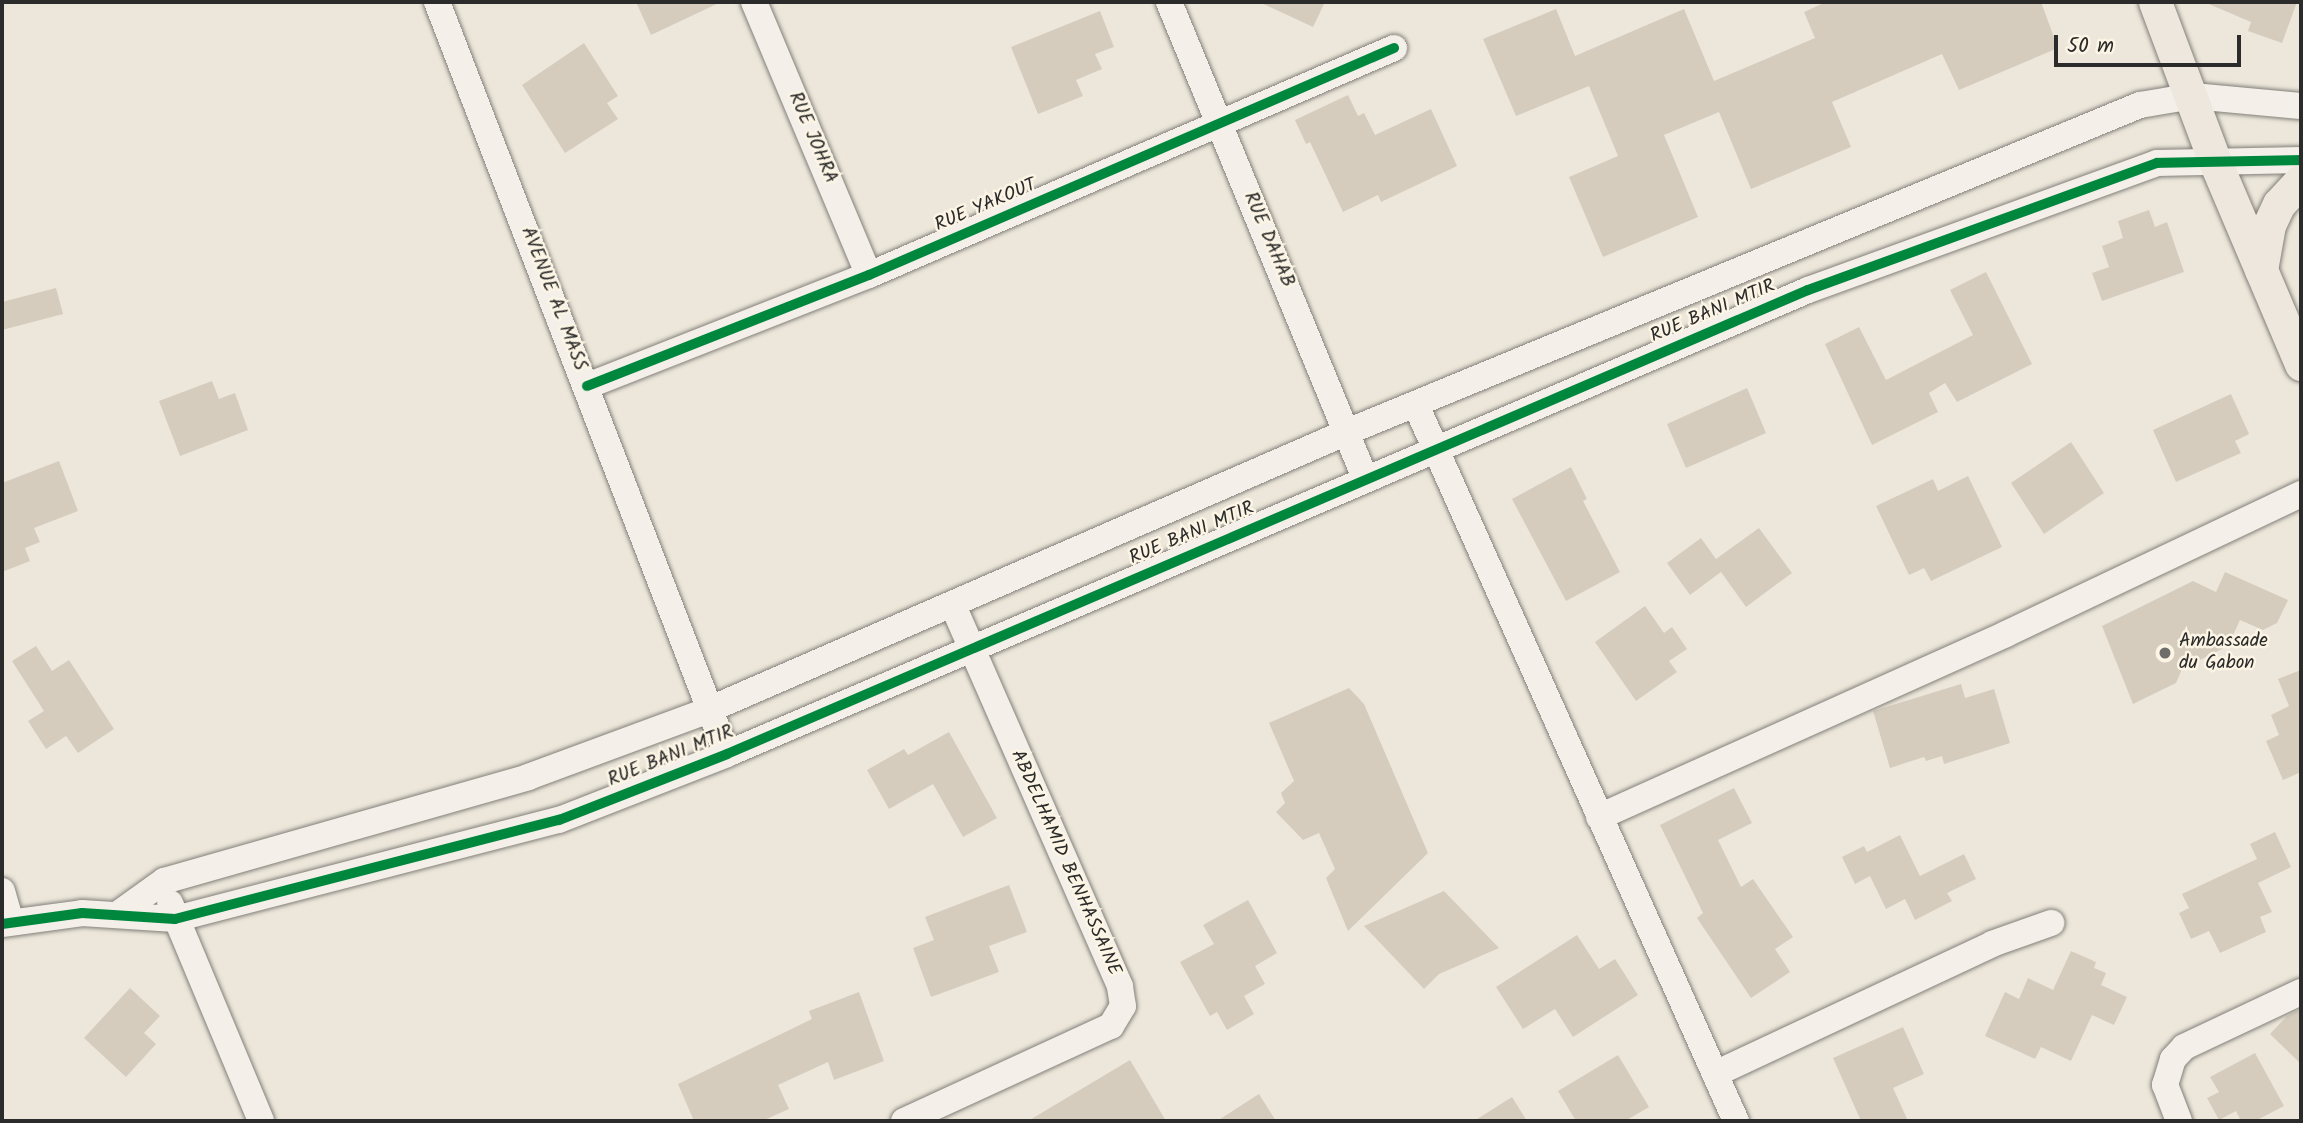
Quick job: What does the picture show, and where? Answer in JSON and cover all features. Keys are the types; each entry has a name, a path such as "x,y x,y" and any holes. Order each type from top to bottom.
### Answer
{"main road":[{"path":"2155,2 2193,96 2214,159 2301,364"},
{"path":"2261,270 2269,225 2301,180"}],"street":[{"name":"AVENUE AL MASS","path":"437,2 587,386 706,711 727,754"},
{"name":"RUE JOHRA","path":"754,2 869,275"},
{"name":"RUE DAHAB","path":"1168,2 1365,478"},
{"name":"RUE YAKOUT","path":"587,386 869,275 1219,126 1394,48"},
{"name":"RUE BANI MTIR","path":"118,914 164,881 528,777 706,711 954,607 1347,432 2140,105 2193,96 2301,106"},
{"name":"RUE BANI MTIR","path":"6,923 56,915 118,914 175,919 559,820 727,754 1808,290 2157,163 2214,159 2301,160"},
{"path":"1416,405 1736,1121"},
{"path":"1599,817 2006,634 2301,494"},
{"name":"ABDELHAMID BENHASSAINE","path":"904,1121 1111,1026 1123,1006 1120,986 969,650 954,607"},
{"path":"164,881 175,919 261,1121"},
{"path":"2,891 6,923"},
{"path":"1715,1074 1992,944 2051,923"},
{"path":"2179,1121 2165,1085 2173,1059 2184,1047 2301,992"}],"building":[{"path":"636,2 721,2 651,35"},
{"path":"1259,2 1325,2 1313,27"},
{"path":"1826,2 2041,2 2058,48 1959,90 1942,54 1832,102 1851,147 1751,189 1719,112 1664,135 1698,217 1603,257 1569,177 1618,156 1589,86 1516,116 1483,39 1556,9 1575,56 1684,9 1714,81 1815,38 1804,12"},
{"path":"2204,2 2297,2 2282,43 2248,31 2251,22"},
{"path":"1100,11 1114,47 1095,54 1102,69 1076,80 1083,96 1038,114 1011,47"},
{"path":"584,43 618,96 607,103 618,119 565,153 522,85"},
{"path":"1348,95 1358,116 1364,113 1375,135 1431,109 1457,166 1381,202 1378,195 1343,212 1310,142 1306,144 1295,120"},
{"path":"2149,210 2155,227 2167,222 2184,272 2102,301 2092,273 2109,267 2102,246 2123,238 2118,221"},
{"path":"1986,272 2032,364 1957,402 1945,383 1929,393 1938,412 1872,445 1825,344 1859,327 1886,380 1973,335 1950,290"},
{"path":"56,288 63,314 2,330 2,302"},
{"path":"212,381 219,399 235,393 248,430 180,456 159,401"},
{"path":"1747,388 1766,433 1686,468 1667,424"},
{"path":"2231,394 2249,434 2235,441 2241,453 2176,482 2153,430"},
{"path":"2071,442 2104,493 2044,534 2011,483"},
{"path":"59,461 78,511 34,528 40,542 25,548 30,561 2,572 2,483"},
{"path":"1571,467 1587,499 1583,501 1620,572 1566,601 1512,499"},
{"path":"1968,476 2002,547 1931,581 1924,568 1909,575 1876,506 1933,479 1938,491"},
{"path":"1759,528 1792,573 1746,607 1721,572 1690,595 1667,563 1701,538 1716,559"},
{"path":"2225,572 2288,600 2277,623 2263,630 2240,620 2228,646 2182,669 2176,683 2133,704 2102,626 2193,581 2216,592"},
{"path":"1645,606 1664,633 1672,627 1687,649 1669,661 1677,672 1636,701 1595,642"},
{"path":"36,646 52,671 69,660 114,729 78,753 66,736 46,749 28,721 44,711 12,661"},
{"path":"2301,670 2301,772 2283,780 2266,741 2279,735 2271,715 2289,706 2278,679"},
{"path":"1961,684 1965,698 1994,689 2010,743 1944,764 1942,756 1926,761 1924,757 1890,768 1873,711"},
{"path":"1349,688 1364,704 1428,853 1348,931 1326,878 1335,869 1319,833 1303,840 1276,812 1285,803 1281,793 1294,781 1269,723"},
{"path":"949,732 997,818 963,837 933,784 889,809 867,770 904,749 908,755"},
{"path":"1734,788 1752,823 1718,840 1741,887 1753,879 1793,937 1775,949 1790,972 1751,998 1697,918 1703,913 1660,825"},
{"path":"2275,832 2291,867 2258,883 2272,912 2260,917 2266,932 2220,953 2209,931 2191,939 2179,913 2189,908 2182,894 2257,859 2250,844"},
{"path":"1900,835 1920,876 1964,854 1976,879 1947,893 1952,901 1915,920 1905,899 1886,909 1870,876 1855,884 1842,857 1864,846 1867,852"},
{"path":"1009,885 1027,932 989,946 999,972 931,997 913,948 934,940 925,917"},
{"path":"1444,891 1499,948 1439,974 1424,989 1364,926"},
{"path":"1248,900 1277,953 1255,966 1265,984 1244,996 1254,1014 1227,1030 1217,1012 1210,1016 1180,962 1214,944 1203,925"},
{"path":"1577,935 1599,969 1615,959 1638,995 1573,1037 1555,1009 1523,1029 1496,987"},
{"path":"2071,951 2096,962 2094,968 2106,973 2101,985 2127,997 2114,1025 2092,1015 2071,1061 2041,1047 2035,1059 1985,1036 2005,992 2019,999 2028,978 2053,990"},
{"path":"130,988 160,1016 144,1033 156,1044 126,1077 84,1038"},
{"path":"859,992 884,1061 834,1080 828,1062 778,1085 789,1109 762,1121 694,1121 678,1084 812,1019 809,1011"},
{"path":"2301,1009 2301,1064 2270,1034 2287,1016"},
{"path":"1903,1027 1924,1074 1893,1088 1908,1121 1861,1121 1833,1058"},
{"path":"2255,1053 2284,1106 2255,1121 2241,1121 2236,1111 2219,1120 2207,1098 2219,1092 2210,1077"},
{"path":"1618,1055 1649,1107 1625,1121 1576,1121 1558,1091"},
{"path":"1130,1060 1166,1121 1028,1121"},
{"path":"1259,1094 1276,1121 1217,1121"},
{"path":"1512,1097 1527,1121 1474,1121"}],"cycle path":[{"path":"587,386 869,275 1394,48"},
{"path":"2,924 82,913 175,919 559,820 727,754 1808,290 2157,163 2301,160"}],"place":[{"name":"Ambassade du Gabon","path":"2165,653"}]}
